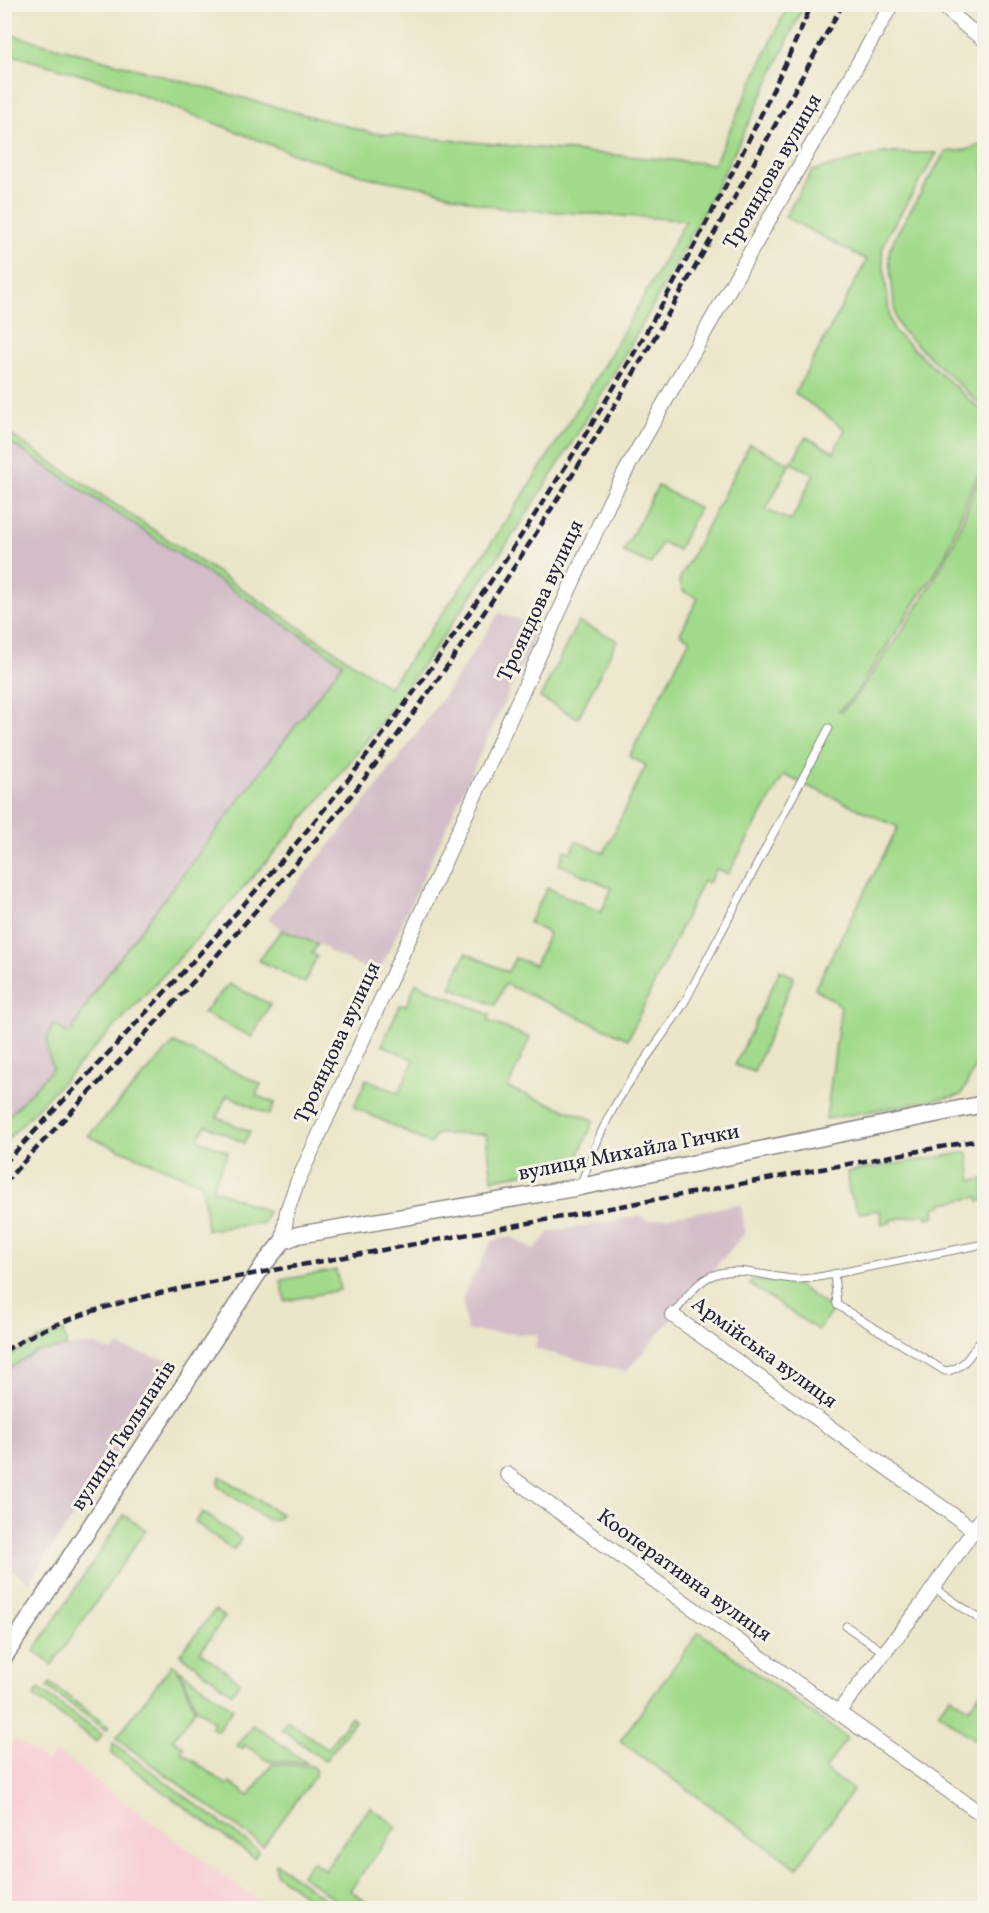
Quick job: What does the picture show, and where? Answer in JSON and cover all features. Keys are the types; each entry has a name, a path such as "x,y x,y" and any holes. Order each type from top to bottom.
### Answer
{"street":[{"name":"Трояндова вулиця","path":"283,1241 287,1211 297,1183 609,503 892,4"},
{"path":"941,4 984,39"},
{"name":"вулиця Михайла Гички","path":"283,1241 298,1235 580,1187 984,1104"},
{"name":"вулиця Тюльпанів","path":"4,1657 264,1264 283,1241"},
{"name":"Армійська вулиця","path":"672,1315 974,1530"},
{"name":"Кооперативна вулиця","path":"507,1474 984,1816"},
{"path":"838,1711 934,1588 984,1515"}],"lane":[{"path":"580,1187 608,1118 626,1087 667,1031 684,1003 829,728"},
{"name":"Армійська вулиця","path":"672,1315 700,1283 716,1275 740,1270 791,1279 807,1279 984,1244"},
{"path":"834,1274 837,1305 945,1371 956,1369 962,1364 984,1334"},
{"path":"934,1588 984,1622"},
{"path":"846,1626 885,1653"}],"shaded area":[{"path":"4,439 344,663 96,989 69,1034 53,1025 47,1038 47,1052 53,1068 5,1120"},
{"path":"499,613 539,627 378,974 318,944 282,930 268,918 355,815 396,762 453,683"},
{"path":"741,1204 745,1233 626,1372 535,1349 538,1335 467,1331 462,1298 492,1241 511,1237 534,1250 550,1232 640,1216 647,1221"},
{"path":"96,1345 113,1352 117,1346 177,1363 29,1582 5,1565 5,1370 33,1352"},
{"path":"15,1739 47,1762 56,1751 267,1908 5,1908 5,1754"}],"green space":[{"path":"788,5 804,5 731,159 692,234 651,309 564,456 470,598 377,726 305,817 179,959 5,1142 5,1120 53,1068 47,1046 53,1024 70,1034 96,989 343,663 5,439 5,431 389,687 470,575 546,459 618,341 686,220 501,208 428,188 372,178 289,152 113,84 5,53 5,33 372,133 714,164"},
{"path":"984,144 984,408 901,330 896,320 889,257 897,233 945,152 966,150"},
{"path":"883,153 937,153 888,234 882,250 890,321 895,332 984,413 984,463 970,491 947,551 935,573 853,697 839,711 841,712 855,698 927,592 953,544 984,469 984,1051 961,1095 826,1119 841,1006 815,988 898,827 784,775 728,874 716,869 709,883 703,881 628,1039 505,984 495,1005 450,987 466,953 508,972 515,958 535,965 549,933 529,923 547,888 601,912 612,888 559,864 565,850 571,852 576,841 604,853 646,765 629,757 690,639 680,634 698,598 683,591 679,580 750,444 790,463 766,510 791,521 814,474 791,463 806,437 834,452 845,429 795,393 867,260 785,217 812,171"},
{"path":"658,486 699,508 678,550 662,542 651,564 623,552"},
{"path":"578,622 617,640 578,718 540,698"},
{"path":"282,930 318,944 312,953 317,956 305,983 258,960"},
{"path":"780,970 794,977 754,1072 735,1065"},
{"path":"416,983 490,1015 488,1021 530,1038 508,1088 594,1120 575,1164 492,1179 486,1134 436,1134 431,1144 354,1107 366,1079 399,1093 414,1060 382,1045 400,1005 406,1006"},
{"path":"229,984 270,1004 252,1037 203,1013"},
{"path":"174,1043 261,1084 256,1095 275,1103 269,1115 227,1095 217,1117 250,1132 244,1143 206,1125 198,1139 228,1152 212,1188 268,1212 263,1223 207,1230 202,1184 88,1136"},
{"path":"968,1152 972,1181 984,1179 984,1200 979,1201 978,1197 942,1203 942,1206 934,1208 935,1216 927,1218 926,1214 890,1220 890,1223 882,1224 880,1210 860,1213 849,1193 847,1172"},
{"path":"336,1270 340,1290 285,1301 281,1280"},
{"path":"752,1280 794,1283 833,1310 818,1330 749,1284"},
{"path":"63,1331 67,1347 35,1352 5,1371 5,1358 44,1337"},
{"path":"220,1476 281,1514 277,1519 268,1520 220,1488 218,1485"},
{"path":"203,1512 241,1539 233,1550 195,1522"},
{"path":"124,1515 146,1530 52,1665 34,1651"},
{"path":"215,1610 225,1617 200,1652 240,1682 232,1693 180,1654"},
{"path":"699,1632 847,1738 825,1770 853,1790 797,1868 620,1741"},
{"path":"172,1664 177,1668 195,1710 173,1739 184,1747 181,1752 227,1785 230,1782 249,1796 272,1764 311,1766 315,1769 315,1776 263,1846 116,1738"},
{"path":"180,1670 233,1709 217,1731 211,1727 214,1722 196,1708"},
{"path":"50,1683 109,1727 106,1730 47,1687"},
{"path":"984,1687 984,1747 938,1712 950,1696 969,1709"},
{"path":"39,1689 102,1735 97,1742 34,1696"},
{"path":"351,1717 355,1721 325,1761 281,1729 287,1720 327,1749"},
{"path":"253,1724 307,1763 268,1761 245,1745 242,1749 237,1746"},
{"path":"113,1743 259,1851 254,1858 112,1754"},
{"path":"370,1807 397,1827 350,1890 374,1908 347,1908 301,1875 312,1861 325,1870"},
{"path":"276,1863 337,1908 322,1908 276,1874"}],"railway":[{"path":"4,1164 265,880 367,756 442,652 585,436 667,296 743,152 812,4"},
{"path":"4,1183 181,995 266,899 348,800 450,662 504,583 606,420 843,4"},
{"path":"4,1351 40,1331 71,1319 123,1302 177,1289 984,1139"}]}
